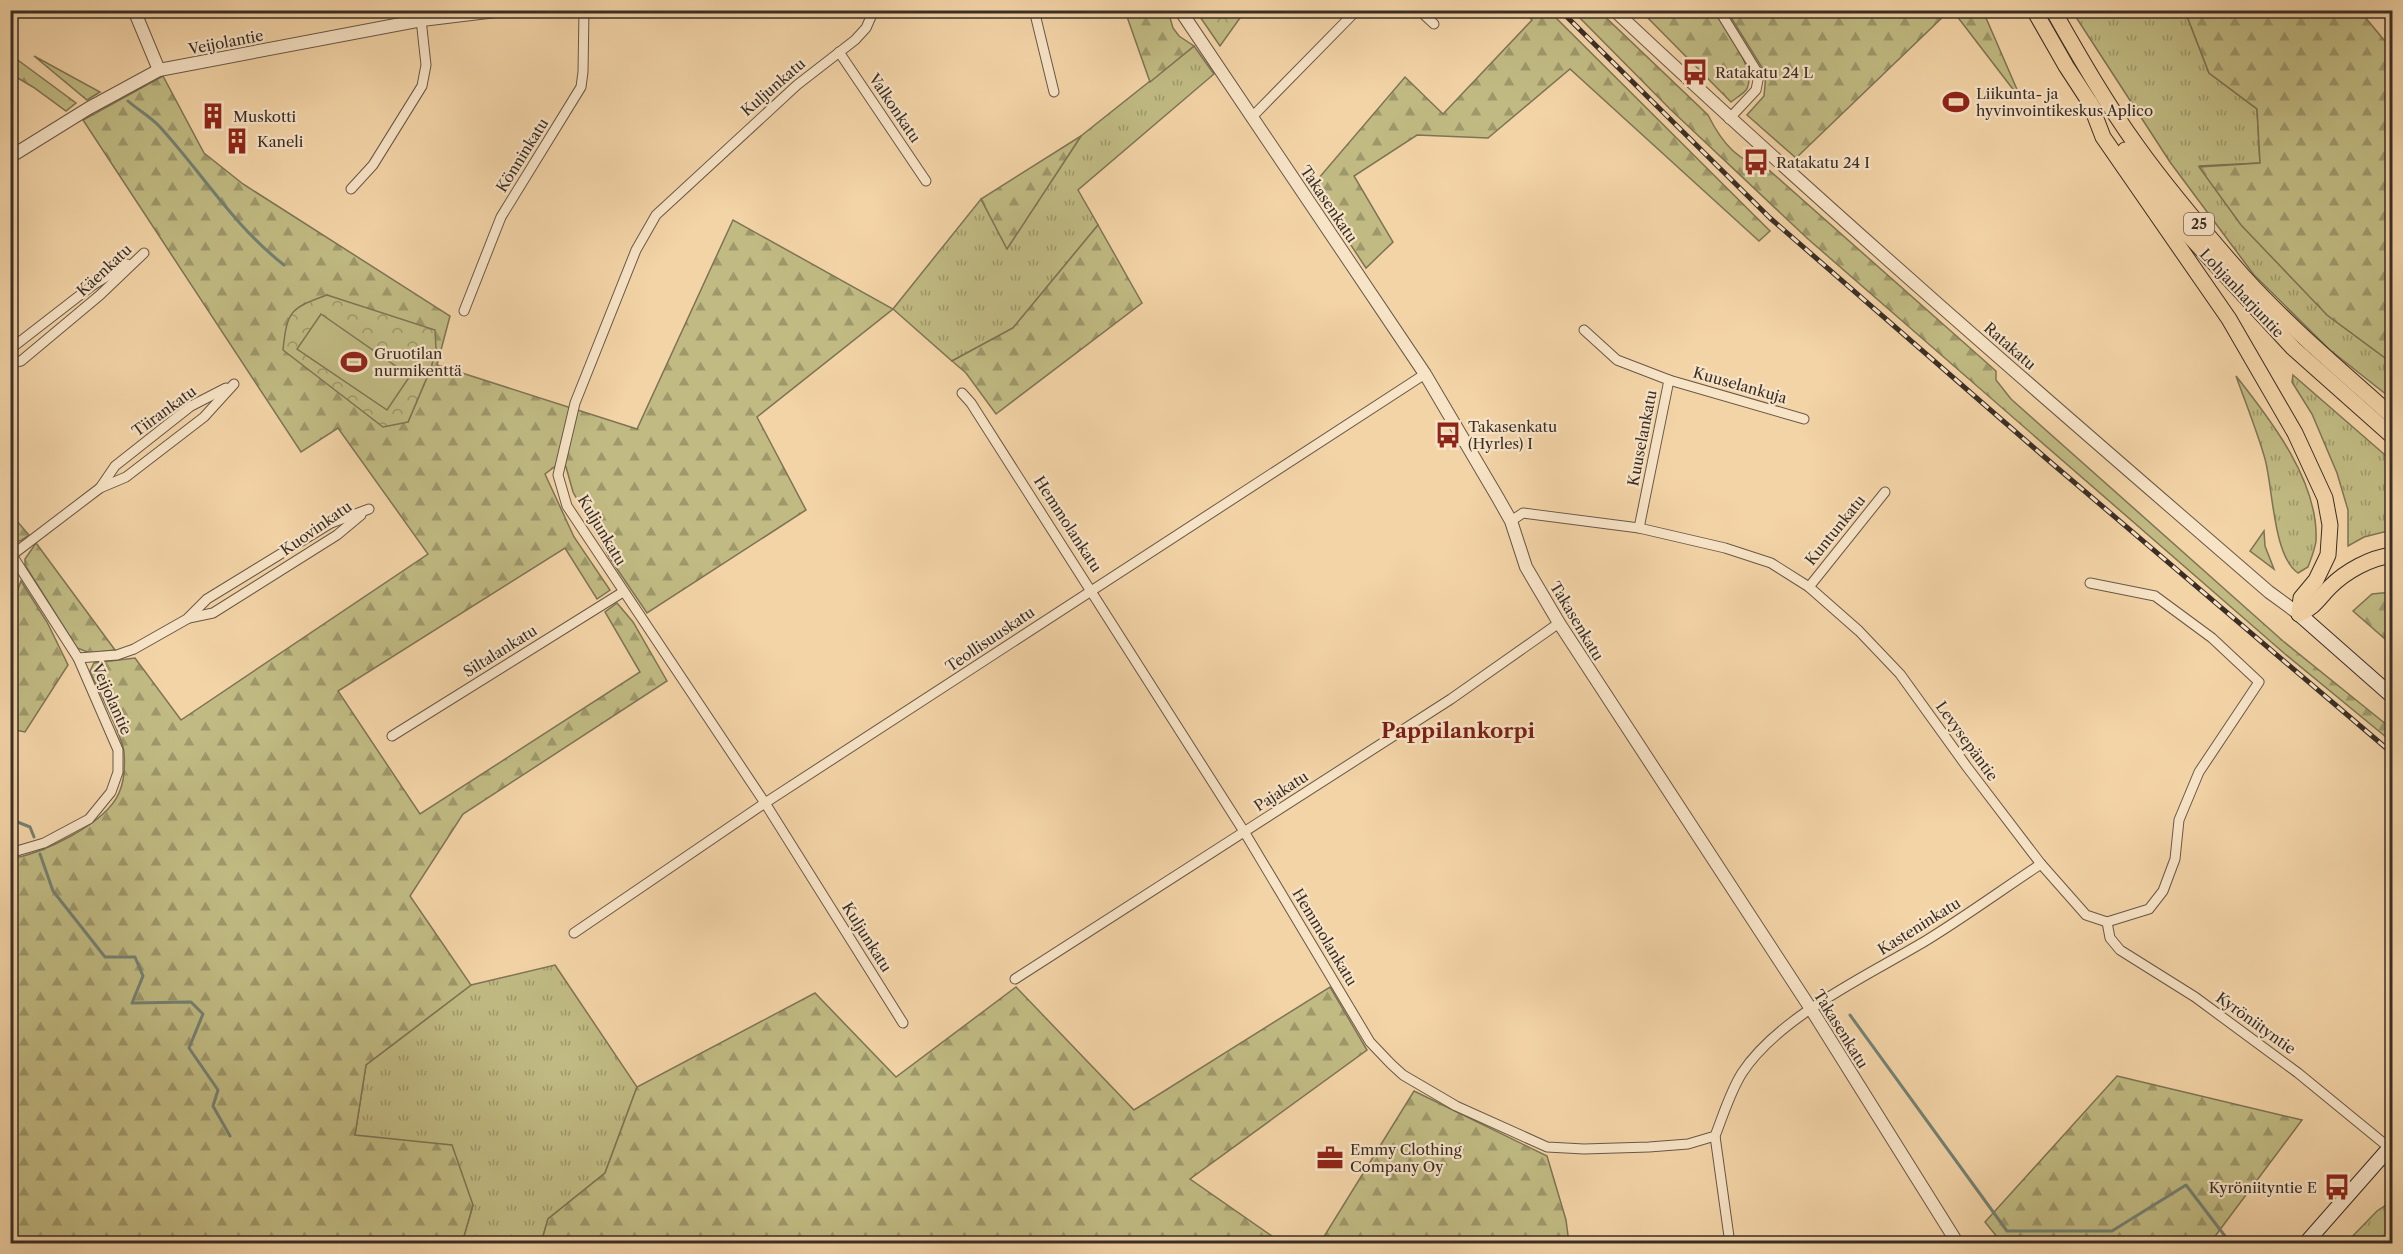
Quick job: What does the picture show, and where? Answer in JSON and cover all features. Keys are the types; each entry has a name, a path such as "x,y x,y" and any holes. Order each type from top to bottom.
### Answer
{"highway":[{"name":"Lohjanharjuntie","path":"2034,10 2090,104 2181,227 2293,348 2392,436"},
{"name":"Lohjanharjuntie","path":"2053,10 2089,72 2137,146 2191,215 2245,277 2301,335 2392,416"},
{"path":"2090,104 2103,136 2229,319 2295,433 2325,498 2330,525 2328,555 2316,580 2301,598 2299,614"},
{"path":"2299,614 2312,608 2331,586 2367,561 2392,555"}],"main road":[{"name":"Ratakatu","path":"2299,614 2392,696"},
{"path":"2305,1244 2392,1147"}],"street":[{"path":"134,10 159,70"},
{"name":"Veijolantie","path":"10,157 89,108 159,70 421,15 504,10"},
{"name":"Könninkatu","path":"464,311 501,218 581,87 584,10"},
{"name":"Kuljunkatu","path":"874,10 866,28 797,85 656,215 636,250 576,403 558,475 567,506 765,803 903,1023"},
{"path":"1034,10 1054,92"},
{"name":"Takasenkatu","path":"1180,10 1425,374 1510,521 1527,567 1559,623 1811,1010 1958,1244"},
{"path":"1253,116 1357,10"},
{"path":"1419,10 1434,24"},
{"name":"Ratakatu","path":"1614,10 1730,119 2008,367 2269,592 2299,614"},
{"path":"1719,10 1759,75 1756,90 1730,119"},
{"path":"351,189 373,165 422,86 426,64 421,15"},
{"name":"Valkonkatu","path":"839,52 926,181"},
{"name":"Käenkatu","path":"10,352 13,347 93,285 144,253 100,295 21,361 10,363"},
{"name":"Kuuselankatu","path":"1584,330 1617,360 1669,380 1640,528"},
{"name":"Teollisuuskatu","path":"574,933 765,803 1425,374"},
{"name":"Kuuselankuja","path":"1669,380 1804,419"},
{"name":"Tiirankatu","path":"11,554 100,488 126,477 204,417 234,384 183,413 115,466 100,488"},
{"name":"Hemmolankatu","path":"962,393 971,403 1091,589 1245,833 1370,1042 1403,1075 1456,1106 1547,1147 1584,1149 1648,1147 1688,1144 1715,1136"},
{"name":"Kuntunkatu","path":"1809,587 1885,492"},
{"name":"Kuovinkatu","path":"78,658 117,655 134,649 186,619 207,599 332,523 369,509 337,535 213,613 186,619"},
{"name":"Levysepäntie","path":"1510,521 1523,513 1640,528 1725,548 1771,563 1809,587 1859,631 1900,674 2041,864 2086,915 2107,922"},
{"name":"Veijolantie","path":"10,854 44,843 89,819 111,792 118,772 118,750 78,658 11,554"},
{"path":"2090,583 2155,596 2212,638 2259,682 2199,772 2179,820 2175,859 2163,891 2149,909 2107,922"},
{"name":"Siltalankatu","path":"392,736 623,592"},
{"name":"Pajakatu","path":"1015,979 1451,699 1559,623"},
{"name":"Kasteninkatu","path":"1811,1010 1929,939 2041,864"},
{"name":"Kyröniityntie","path":"2107,922 2110,938 2121,950 2195,997 2298,1073 2392,1147"},
{"path":"1730,1244 1715,1136 1742,1073 1774,1039 1811,1010"}],"green space":[{"path":"1125,11 1168,11 1173,28 1179,36 1194,46 1150,82"},
{"path":"1196,11 1245,11 1220,46"},
{"path":"1523,11 1549,11 1770,231 1759,241 1570,69 1488,138 1417,135 1354,176 1393,242 1366,268 1312,186 1405,77 1443,114 1532,20"},
{"path":"1573,11 1599,11 1708,115 1726,143 1740,157 1770,171 1996,371 1996,380 2011,399 2283,641 2392,729 2392,742 2285,654 1808,239 1670,109"},
{"path":"1641,11 1714,11 1744,61 1749,82 1746,90 1731,102"},
{"path":"1727,11 1949,11 1796,158 1747,115 1764,96 1766,74"},
{"path":"1953,11 1983,11 2022,101"},
{"path":"2072,11 2185,11 2209,73 2257,109 2260,163 2200,166 2327,315 2392,363 2392,399 2330,350 2254,275 2170,162"},
{"path":"2185,11 2360,11 2384,40 2392,43 2392,363 2327,315 2241,225 2199,167 2260,163 2257,109 2209,73"},
{"path":"1194,46 1214,74 1078,190 1098,225 1013,328 952,361 893,309 981,199 1007,248 1081,136"},
{"path":"11,55 76,103 66,111 11,74"},
{"path":"34,56 100,92 87,100"},
{"path":"163,76 204,153 243,184 450,316 437,365 637,429 733,220 893,309 757,417 806,510 647,613 611,560 573,492 566,467 561,462 545,474 574,537 610,590 597,599 565,548 338,691 420,814 640,672 605,612 617,603 633,622 667,681 463,814 410,896 471,985 366,1065 355,1135 452,1145 473,1205 462,1243 11,1244 11,859 39,851 71,836 101,816 112,805 119,793 124,773 123,745 90,671 94,663 135,658 181,720 428,554 338,428 301,452 83,120","holes":["327,295 436,349 431,368 408,422 284,350"]},
{"path":"1081,136 1007,249 981,199"},
{"path":"1098,225 1142,303 996,414 966,373 952,361 1013,328"},
{"path":"327,295 435,330 436,349 431,368 408,422 383,427 283,350 286,326 293,312 306,303"},
{"name":"Gruotilan nurmikenttä","path":"321,314 410,376 387,410 297,349"},
{"path":"2293,375 2392,461 2392,530 2364,537 2348,546 2348,510 2337,473 2312,414 2292,382"},
{"path":"2236,376 2264,412 2290,453 2310,497 2315,519 2316,541 2308,567 2298,573 2283,552 2265,459"},
{"path":"10,513 29,535 20,541 11,539"},
{"path":"2264,531 2265,546 2274,569 2250,551"},
{"path":"36,543 115,650 90,653 77,648 25,565 25,559"},
{"path":"21,581 47,622 68,665 25,732 10,729 11,607"},
{"path":"2392,592 2392,645 2353,611 2372,594"},
{"path":"555,965 637,1087 605,1173 548,1219 541,1243 462,1243 473,1205 355,1135 366,1065 471,985"},
{"path":"1016,987 1134,1110 1330,987 1367,1050 1190,1179 1282,1243 541,1243 548,1219 605,1173 637,1087 815,993 896,1077"},
{"path":"2117,1076 2302,1120 2210,1243 2002,1243 1985,1222"},
{"path":"1414,1091 1547,1156 1566,1220 1569,1243 1320,1243"},
{"path":"2392,1201 2392,1243 2346,1243 2377,1211"}],"waterway":[{"path":"128,101 160,127 249,233 284,265"},
{"path":"10,819 30,827 34,837"},
{"path":"40,854 53,891 105,957 135,957 143,976 132,1003 191,1002 203,1014 189,1048 218,1090 213,1106 230,1136"},
{"path":"1850,1015 2007,1231 2112,1231 2186,1185 2231,1244"}],"railway":[{"path":"1560,10 1770,218 2048,460 2392,753"}],"place":[{"name":"Ratakatu 24 L","path":"1695,72"},
{"name":"Liikunta- ja hyvinvointikeskus Aplico","path":"1956,102"},
{"name":"Muskotti","path":"213,116"},
{"name":"Kaneli","path":"237,141"},
{"name":"Ratakatu 24 I","path":"1756,162"},
{"name":"Gruotilan nurmikenttä","path":"354,362"},
{"name":"Takasenkatu (Hyrles) I","path":"1448,435"},
{"name":"Emmy Clothing Company Oy","path":"1330,1158"},
{"name":"Kyröniityntie E","path":"2337,1187"}],"district":[{"name":"Pappilankorpi","path":"1458,730"}]}
